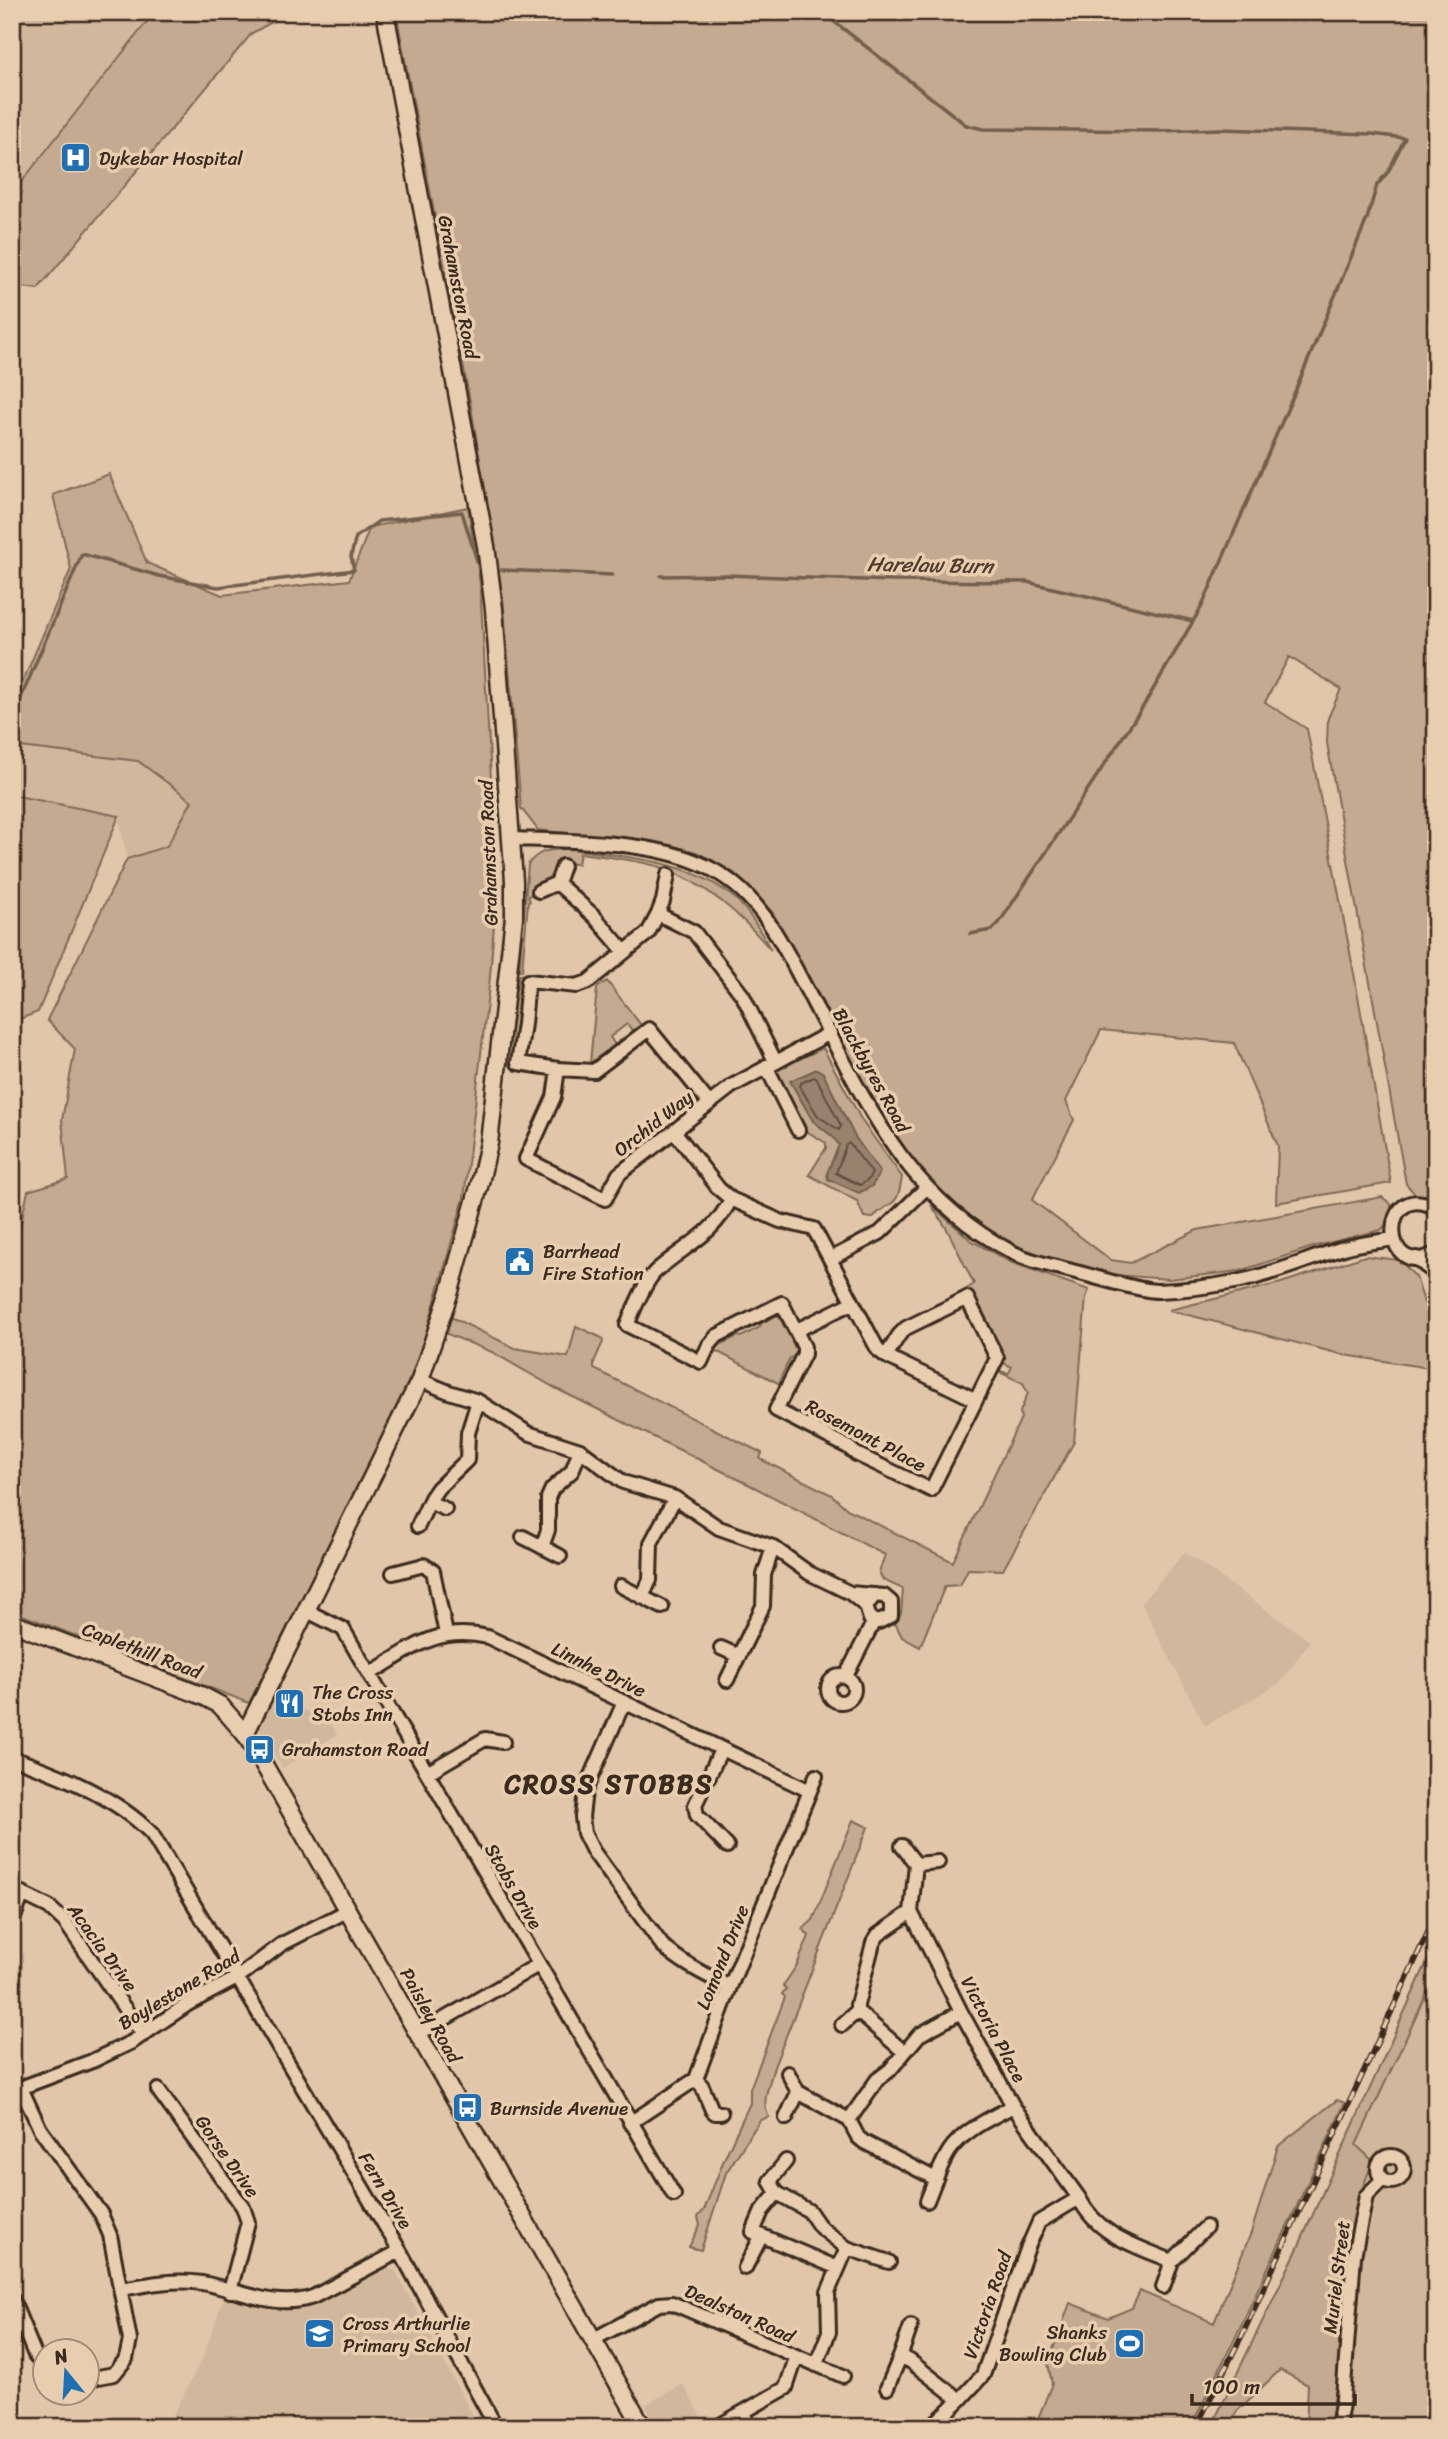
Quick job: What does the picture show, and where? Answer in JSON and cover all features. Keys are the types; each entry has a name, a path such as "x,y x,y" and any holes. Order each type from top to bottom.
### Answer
{"main road":[{"name":"Grahamston Road","path":"245,1734 421,1380 450,1291 489,1143 514,917 494,609 486,546 384,12"},
{"name":"Caplethill Road","path":"12,1623 203,1696 220,1705 245,1734"},
{"name":"Paisley Road","path":"245,1734 349,1910 643,2427"}],"street":[{"name":"Blackbyres Road","path":"511,839 563,839 663,850 713,869 739,888 770,922 881,1130 926,1188 957,1218 1016,1254 1155,1291 1241,1281 1348,1246 1393,1239"},
{"path":"539,891 557,883 563,866"},
{"path":"668,874 663,901 648,933 588,982 577,986 528,981 517,1063 594,1071 649,1029 709,1103"},
{"path":"557,883 594,916 624,951"},
{"path":"658,914 694,932 743,996 798,1130"},
{"name":"Orchid Way","path":"558,1069 554,1097 526,1159 605,1199 620,1174 732,1086 830,1034"},
{"path":"674,1131 719,1189 731,1199 780,1221 814,1229 875,1348 886,1356 976,1400 997,1358 967,1298 906,1328 886,1356"},
{"path":"830,1259 880,1233 926,1188"},
{"path":"731,1199 714,1226 653,1273 627,1325 701,1362 717,1336 782,1303 797,1330 852,1303"},
{"path":"1435,1207 1416,1203 1399,1212 1394,1220 1393,1239 1404,1254 1416,1258 1428,1268 1436,1265"},
{"path":"1416,1258 1429,1257 1436,1253"},
{"name":"Rosemont Place","path":"797,1330 804,1346 804,1354 776,1410 927,1490 930,1490 976,1400"},
{"path":"421,1380 478,1401 528,1433 579,1450 623,1482 675,1498 719,1528 773,1547 809,1573 850,1593 866,1606 867,1615 874,1621 884,1622 891,1616 893,1606 884,1593"},
{"path":"418,1526 429,1502 443,1482 467,1460 468,1433 478,1401"},
{"path":"542,1547 548,1530 548,1498 552,1489 572,1471 579,1450"},
{"path":"642,1597 650,1580 651,1542 675,1498"},
{"path":"429,1502 445,1509"},
{"path":"523,1538 561,1556"},
{"path":"727,1680 763,1606 764,1576 773,1547"},
{"path":"393,1573 424,1565 433,1571 446,1634"},
{"path":"621,1586 662,1607"},
{"path":"850,1593 884,1593"},
{"path":"866,1606 884,1593"},
{"name":"Stobs Drive","path":"307,1611 343,1629 674,2195"},
{"path":"846,1676 874,1621"},
{"name":"Linnhe Drive","path":"369,1674 432,1638 460,1633 488,1637 810,1791"},
{"path":"721,1648 739,1656"},
{"path":"624,1702 584,1791 584,1833 593,1851 662,1945 671,1954 730,1987"},
{"path":"427,1773 485,1739 503,1742"},
{"path":"721,1750 695,1805 698,1815 727,1846"},
{"name":"Fern Drive","path":"12,1758 36,1766 110,1801 141,1823 164,1851 400,2251 496,2427"},
{"name":"Lomond Drive","path":"696,2079 730,1987 816,1776"},
{"path":"842,2025 857,2011 873,1943 878,1936 911,1912 916,1864 902,1846"},
{"path":"916,1864 938,1862"},
{"path":"12,1923 18,1891"},
{"name":"Acacia Drive","path":"18,1891 48,1907 65,1923 143,2035"},
{"name":"Boylestone Road","path":"102,2376 114,2374 126,2360 130,2340 110,2235 101,2214 40,2129 17,2090 92,2061 143,2035 188,2004 237,1978 282,1944 349,1910"},
{"name":"Victoria Place","path":"911,1912 961,2012 1013,2106 1092,2218 1110,2235 1172,2261"},
{"path":"418,2034 538,1965"},
{"path":"857,2011 904,2052"},
{"path":"849,2120 877,2080 890,2070 919,2035 961,2012"},
{"path":"788,2073 798,2092 849,2120 858,2137 864,2142 936,2179"},
{"path":"630,2123 696,2079 702,2086 712,2110 720,2113"},
{"name":"Gorse Drive","path":"158,2090 243,2207 248,2222 230,2291"},
{"path":"786,2118 798,2092"},
{"path":"927,2201 949,2151 957,2142 968,2132 1013,2106"},
{"path":"786,2161 770,2181 776,2193 809,2211 820,2227 847,2248 889,2262"},
{"name":"Muriel Street","path":"1338,2427 1343,2398 1354,2256 1366,2196 1383,2179"},
{"path":"776,2193 762,2211 753,2232 838,2269"},
{"name":"Victoria Road","path":"931,2427 983,2375 1039,2222 1079,2198"},
{"path":"1163,2287 1172,2261 1206,2227"},
{"path":"745,2268 761,2237"},
{"path":"816,2365 829,2332 828,2292 847,2248"},
{"path":"122,2289 172,2280 204,2283 282,2303 298,2302 313,2297 400,2251"},
{"path":"12,2299 32,2348"},
{"name":"Dealston Road","path":"594,2339 659,2304 672,2303 843,2376"},
{"path":"887,2388 911,2326"},
{"path":"900,2357 911,2361 960,2400"},
{"name":"Dealston Road","path":"722,2424 786,2388 796,2358"},
{"path":"742,2413 751,2427"}],"shaded area":[{"name":"Dykebar Hospital","path":"12,12 280,12 249,30 12,286"},
{"name":"Dykebar Hospital","path":"150,12 290,12 252,33 38,289 12,286 12,194 153,14"},
{"path":"396,12 1436,12 1436,1195 1416,1195 1406,1184 1327,743 1328,718 1341,689 1289,657 1265,702 1307,729 1391,1183 1276,1203 1278,1146 1234,1043 1101,1030 1066,1101 1074,1120 1032,1200 1111,1260 1131,1263 1197,1230 1382,1197 1391,1204 1393,1217 1381,1230 1316,1246 1240,1271 1169,1279 1114,1275 1053,1260 1005,1242 955,1205 911,1164 871,1101 772,912 734,873 696,852 668,845 538,830 521,808 503,598 471,407"},
{"path":"109,474 147,563 222,595 349,580 370,527 468,507 480,583 497,885 490,977 464,1198 413,1379 249,1703 12,1611 12,1227 20,1227 28,1191 68,1179 62,1120 75,1049 47,1020 127,859 167,846 192,801 138,761 12,746 12,707 71,569 53,495"},
{"path":"12,746 138,761 192,800 167,846 127,859 118,816 12,795"},
{"path":"12,795 119,816 38,1012 12,1022"},
{"path":"571,849 637,858 701,877 738,901 752,918 771,950 721,901 677,874 641,862 580,853 578,864 558,859 551,877 532,886 535,893 528,896 530,901 522,971 519,971 528,864 542,852"},
{"path":"518,975 524,975 513,1067 507,1064"},
{"path":"607,981 641,1025 633,1031 627,1024 610,1037 615,1045 590,1063 597,988"},
{"path":"823,1048 862,1121 902,1177 896,1199 872,1218 864,1217 857,1201 809,1175 826,1148 826,1143 803,1129 774,1071"},
{"path":"931,1205 972,1241 1010,1262 1089,1290 1086,1297 1074,1442 1003,1570 968,1569 960,1585 945,1586 920,1647 902,1637 895,1623 901,1614 903,1589 883,1580 879,1572 885,1555 557,1389 492,1352 447,1334 451,1317 515,1348 568,1357 576,1326 602,1338 594,1369 762,1453 760,1459 832,1495 847,1509 953,1562 1021,1418 1020,1412 1028,1393 1023,1383 999,1372 1008,1374 1012,1367 1001,1362 1003,1357 970,1292 963,1291 974,1284 947,1229"},
{"path":"1365,1256 1399,1260 1416,1277 1424,1302 1436,1300 1436,1369 1344,1355 1169,1310 1281,1283"},
{"path":"778,1315 797,1349 795,1356 790,1358 780,1384 716,1351 719,1345 741,1337"},
{"path":"1185,1552 1310,1641 1280,1683 1205,1726 1141,1603"},
{"path":"275,1695 331,1724 337,1735 282,1768 260,1730"},
{"path":"853,1820 868,1827 774,2067 765,2106 769,2117 760,2120 726,2173 701,2250 689,2247 700,2225 698,2217 704,2210 750,2103 750,2089 785,1997 782,1994 786,1989 783,1986 797,1965 809,1936 803,1929 813,1920"},
{"path":"1436,1942 1436,1974 1356,2145 1371,2159 1371,2166 1361,2192 1347,2249 1337,2382 1330,2427 1306,2427 1308,2385 1280,2370 1237,2411 1229,2427 1211,2427 1296,2252"},
{"path":"1436,1974 1436,2427 1323,2427 1337,2382 1347,2249 1361,2192 1371,2166 1371,2159 1356,2146"},
{"path":"1337,2100 1345,2103 1191,2427 1053,2427 1051,2424 1036,2423 1052,2384 1048,2363 1070,2303 1108,2318 1132,2308 1140,2291 1214,2323 1251,2233 1278,2146"},
{"name":"Cross Arthurlie Primary School","path":"386,2268 395,2270 479,2427 167,2427 203,2357 224,2297 272,2310 302,2310"},
{"path":"683,2384 705,2425 714,2421 718,2427 658,2427 645,2405"}],"water":[{"path":"817,1069 823,1073 855,1137 880,1172 872,1186 859,1193 828,1179 827,1173 839,1145 813,1121 790,1081"}],"waterway":[{"path":"822,12 966,125 983,129 1220,129 1372,134 1405,138 1388,172 1377,185 1367,219 1202,606 1144,705 999,923 992,930 970,934"},
{"path":"12,719 82,554 159,576 218,587 354,570 351,556 356,537 379,521 462,512 477,561"},
{"path":"502,570 612,575"},
{"name":"Harelaw Burn","path":"661,576 1027,582 1193,621"}],"railway":[{"path":"1196,2427 1242,2335 1436,1915"}],"place":[{"name":"Dykebar Hospital","path":"76,158"},
{"name":"Barrhead Fire Station","path":"520,1262"},
{"name":"The Cross Stobs Inn","path":"289,1703"},
{"name":"Grahamston Road","path":"259,1749"},
{"name":"Burnside Avenue","path":"467,2108"},
{"name":"Cross Arthurlie Primary School","path":"320,2334"},
{"name":"Shanks Bowling Club","path":"1130,2343"}],"district":[{"name":"CROSS STOBBS","path":"609,1784"}]}
